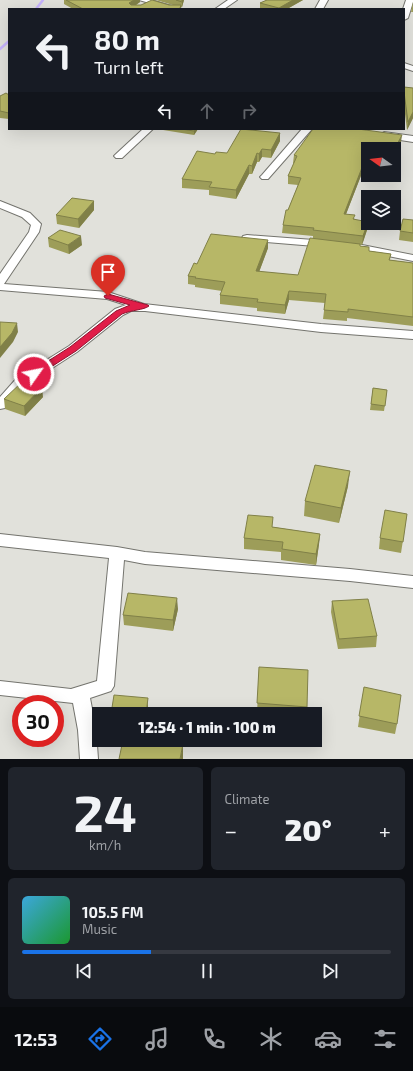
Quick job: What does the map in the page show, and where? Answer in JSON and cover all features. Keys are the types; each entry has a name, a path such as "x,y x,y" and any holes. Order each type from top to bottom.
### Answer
{"street":[{"path":"221,8 233,0"},
{"path":"405,15 410,0"},
{"path":"142,3 151,2 174,8"},
{"path":"119,156 147,130"},
{"path":"265,177 307,130"},
{"path":"375,134 413,139"},
{"path":"0,204 26,215 36,224 34,232 0,282"},
{"path":"247,238 290,240 354,247 413,258"},
{"path":"0,287 108,296 145,306 322,328 413,335"},
{"path":"0,405 21,382 73,349 119,312 129,308 145,306"},
{"path":"0,540 117,553 145,558 350,575 413,582"},
{"path":"0,688 71,696 105,686 117,553"},
{"path":"80,694 89,759"}],"building":[{"path":"66,0 134,0 129,3 131,5 141,5 152,0 169,5 181,5 180,8 81,8"},
{"path":"267,0 293,0 279,8 260,3"},
{"path":"405,87 413,88 413,112 408,122"},
{"path":"6,93 8,94 8,113 0,111 0,96"},
{"path":"240,130 280,133 271,150 262,149 259,154 257,153 252,166 249,165 236,190 209,187 212,182 182,179 197,151 215,154 216,152 227,153"},
{"path":"312,130 365,130 402,135 398,142 361,142 361,170 344,214 355,215 353,219 361,221 361,230 365,230 363,236 313,230 314,228 283,225 286,210 288,210 301,178 288,176 297,156 294,155"},
{"path":"72,198 94,201 78,219 56,215"},
{"path":"403,219 413,220 413,233 400,231"},
{"path":"60,230 81,236 68,245 48,238"},
{"path":"211,234 268,240 256,271 298,275 310,238 360,244 360,246 369,247 369,251 391,254 389,260 413,263 413,317 348,309 348,312 324,310 326,294 289,291 285,305 257,302 258,299 220,295 225,282 188,276 194,263 197,264"},
{"path":"0,322 17,323 12,333 0,347"},
{"path":"23,381 42,387 24,406 4,399"},
{"path":"373,388 387,390 385,406 371,404"},
{"path":"315,465 350,471 341,508 305,501"},
{"path":"385,510 407,514 403,542 380,538"},
{"path":"248,515 273,517 272,527 320,534 316,554 282,549 283,542 244,538"},
{"path":"128,593 177,598 173,620 123,615"},
{"path":"368,599 377,636 339,639 332,601"},
{"path":"259,667 308,670 307,707 257,703"},
{"path":"364,687 401,695 397,724 359,716"},
{"path":"114,695 148,698 147,707 112,707"},
{"path":"122,747 182,747 180,759 119,759"}],"waterway":[{"path":"37,8 43,0"},
{"path":"0,49 8,42"}],"route":[{"path":"34,374 95,333 119,312 129,308 145,306 108,296"}]}
